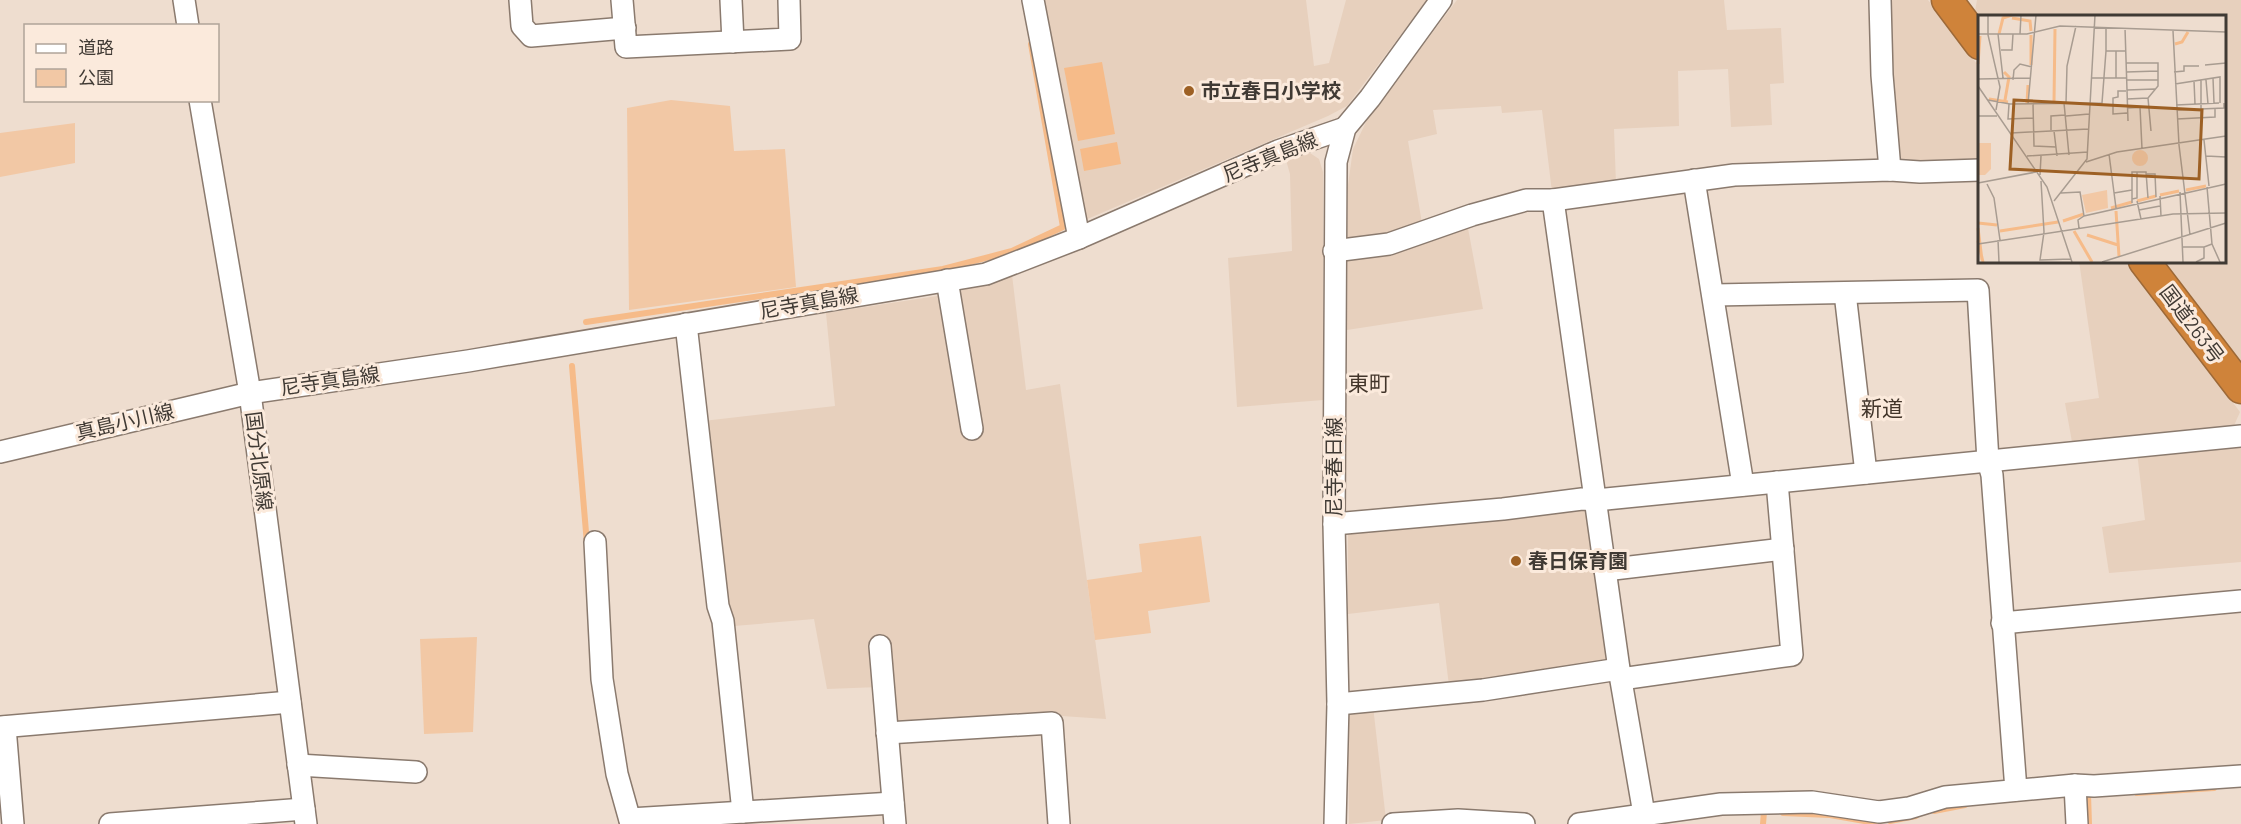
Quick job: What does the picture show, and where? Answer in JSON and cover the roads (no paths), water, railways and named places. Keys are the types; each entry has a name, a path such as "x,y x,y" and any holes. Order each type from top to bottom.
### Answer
{"highway":[{"path":"1947,0 1978,41"},
{"name":"国道263号","path":"2145,262 2241,388"}],"street":[{"path":"184,0 188,24"},
{"path":"519,0 522,26 531,36 625,28"},
{"path":"622,0 626,47 790,39 789,0"},
{"path":"731,0 733,42"},
{"path":"1033,0 1079,238"},
{"name":"尼寺春日線","path":"1335,824 1338,704 1334,524 1336,162 1345,128 1370,98 1441,0"},
{"path":"1880,0 1882,75 1890,170"},
{"name":"国分北原線","path":"200,102 250,393 305,816"},
{"name":"尼寺真島線","path":"250,393 468,361 986,274 1079,238 1278,151 1345,128"},
{"path":"1334,251 1389,244 1472,215 1526,201 1553,200 1734,175 1890,170 1920,172 1978,170"},
{"path":"1694,180 1743,485"},
{"path":"1553,200 1620,674 1644,814"},
{"path":"948,280 972,429"},
{"path":"1714,295 1978,290 1988,461 1992,475 2016,790"},
{"path":"1845,293 1866,473"},
{"path":"686,324 718,606 723,621 743,812"},
{"name":"真島小川線","path":"0,452 250,393"},
{"path":"1334,524 2241,435"},
{"path":"1338,704 1792,655 1777,482"},
{"path":"595,542 602,679 618,774 631,822 893,802"},
{"path":"1605,570 1783,549"},
{"path":"2002,623 2241,601"},
{"path":"880,646 895,824"},
{"path":"13,824 3,727 290,702"},
{"path":"887,733 1052,723 1059,824"},
{"path":"298,765 416,772"},
{"path":"1579,824 1620,821 1644,814 1721,804 1757,802 1812,802 1879,812 1909,808 1945,797 2016,790 2076,804 2094,786 2241,776"},
{"path":"110,824 305,816"},
{"path":"1393,824 1458,820 1524,824"}],"waterway":[{"path":"586,322 943,269 1012,251 1063,227 1031,44"},
{"path":"572,366 587,544"},
{"path":"2137,793 2214,788"},
{"path":"2088,794 2089,824"},
{"path":"1934,811 1965,805"},
{"path":"1763,824 1764,812"},
{"path":"1783,813 1830,815 1870,822 1880,821"},
{"path":"1890,821 1916,816"}],"place":[{"name":"市立春日小学校","path":"1189,91"},
{"name":"春日保育園","path":"1516,561"}],"district":[{"name":"東町","path":"1369,384"},
{"name":"新道","path":"1882,409"}]}
